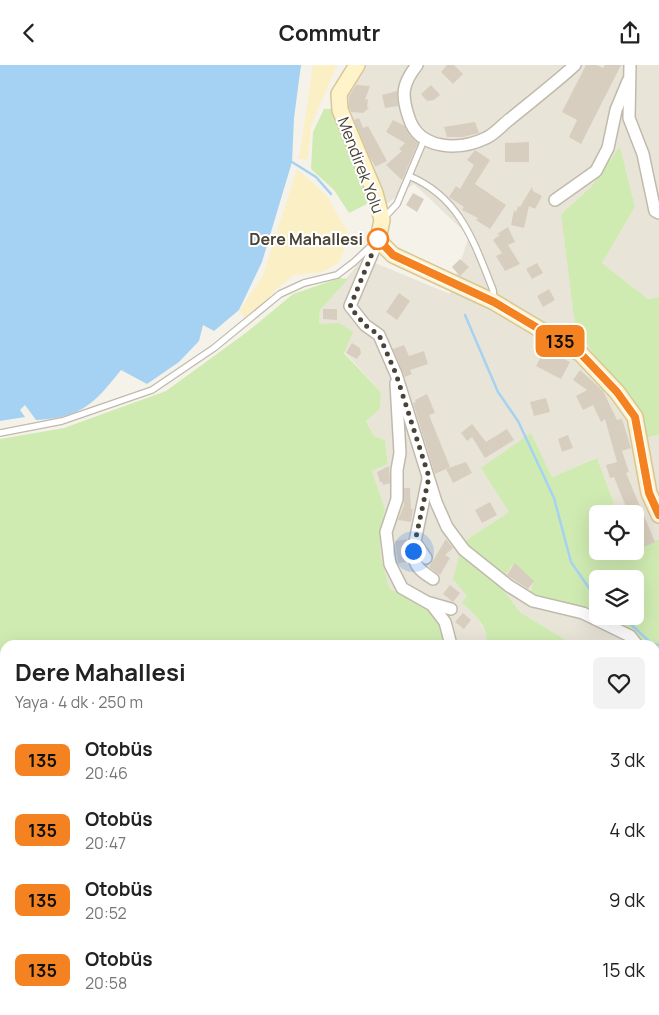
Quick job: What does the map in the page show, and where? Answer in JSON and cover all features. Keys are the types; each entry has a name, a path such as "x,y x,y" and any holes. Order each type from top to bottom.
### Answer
{"street":[{"name":"Mendirek Yolu","path":"357,65 339,94 340,111 375,193 382,220 378,239"},
{"path":"417,65 407,78 404,103 414,131 424,140 435,144 466,144 487,138 575,65"},
{"path":"555,200 596,171 608,148 616,110 630,70"},
{"path":"630,70 629,118 643,154 655,211 659,213"},
{"path":"633,640 630,636 583,613 533,601 509,586 464,550 447,527 396,374 379,335 365,325 350,307 378,239 393,255 494,302 581,354 617,392 635,417 649,493 659,515"},
{"path":"396,374 400,453 397,471 397,499 386,532 385,541 390,564 402,587 430,603 452,609"},
{"path":"429,477 415,543 414,562 417,568 434,579"},
{"path":"415,543 426,558"},
{"path":"430,603 445,622 450,640"}],"lane":[{"path":"382,220 397,204 424,140"},
{"path":"409,176 426,183 446,199 468,227 493,290 494,302"},
{"path":"0,433 62,421 152,390 214,347 280,294 304,283 337,275 354,263 378,239"}],"shaded area":[{"path":"353,65 659,65 659,297 648,299 602,263 635,207 620,146 591,187 561,214 645,438 659,435 659,539 644,545 644,505 615,505 597,458 552,477 531,434 509,512 463,542 467,596 461,603 477,616 487,640 443,640 405,595 390,589 380,554 380,533 385,509 372,471 388,463 385,440 374,436 366,421 380,409 381,392 319,324 320,310 363,258 450,294 469,236 414,184 385,205 335,99"},
{"path":"512,566 533,581 530,595 589,613 589,625 620,625 639,640 566,640 520,612 499,584"}],"green space":[{"path":"324,109 334,109 340,133 358,167 367,191 369,203 349,213 334,190 311,169 313,132"},
{"path":"620,146 635,207 602,263 648,299 659,297 659,435 645,438 575,324 561,214 591,187"},
{"path":"340,278 348,279 320,310 319,324 339,323 353,332 344,353 381,392 380,409 366,421 374,436 385,440 388,464 372,471 385,509 380,533 380,554 390,589 426,609 440,625 446,640 0,640 0,439 64,428 166,391 247,332 293,294"},
{"path":"531,433 552,477 597,458 615,505 589,505 589,560 644,560 644,545 659,539 659,640 639,640 620,625 644,625 644,570 589,570 589,613 530,595 533,581 512,566 499,584 520,612 566,640 487,640 480,621 461,603 467,596 453,579 463,542 509,512 481,468"}],"sand":[{"path":"313,65 337,65 311,126 308,159 299,159"},
{"path":"297,169 326,195 350,236 339,262 323,272 294,275 276,289 264,306 245,319 240,310 263,276"}],"water":[{"path":"0,65 301,65 294,118 292,162 262,262 239,310 214,331 203,325 199,341 179,362 147,384 121,370 103,392 85,407 76,412 51,419 36,420 25,405 20,410 25,417 0,421"}],"building":[{"path":"447,65 454,65 463,74 453,84 441,72"},
{"path":"586,65 597,65 603,68 605,65 621,65 581,144 569,137 577,120 562,112"},
{"path":"356,85 370,86 365,100 368,99 367,107 369,108 363,113 351,112 349,108 349,96"},
{"path":"431,85 440,95 434,100 427,101 421,94"},
{"path":"397,91 398,106 385,108 382,95"},
{"path":"359,118 363,128 368,126 387,161 375,166 354,120"},
{"path":"393,120 405,126 418,143 402,180 386,165 402,151 399,149 405,143 386,132"},
{"path":"475,122 479,133 463,137 447,137 444,127"},
{"path":"529,142 529,162 505,162 505,143"},
{"path":"475,150 490,160 475,184 506,205 490,229 476,220 478,218 462,210 464,207 449,197 456,186 460,189 474,165 467,160"},
{"path":"532,187 533,191 542,196 535,209 529,206 524,228 511,225 514,210 516,212 518,206 520,207"},
{"path":"413,193 424,199 417,212 406,205"},
{"path":"508,227 515,242 508,245 520,264 505,271 496,256 502,253 493,240 500,235 497,234"},
{"path":"460,259 469,267 460,276 452,267"},
{"path":"537,263 543,273 532,279 526,269"},
{"path":"549,289 555,300 543,307 537,296"},
{"path":"399,293 410,301 397,320 386,312"},
{"path":"323,309 337,309 337,320 323,319"},
{"path":"352,343 360,348 361,353 357,359 346,353"},
{"path":"404,345 409,356 424,351 428,364 410,370 412,374 405,377 393,349"},
{"path":"545,349 570,362 561,379 536,366"},
{"path":"580,370 603,391 617,420 622,419 631,448 622,451 629,472 626,473 639,505 625,505 614,477 610,478 606,465 617,462 605,419 601,422 593,405 583,410 576,396 587,390 573,380"},
{"path":"427,394 435,413 429,415 450,467 435,474 413,403"},
{"path":"546,398 550,412 534,416 530,402"},
{"path":"472,424 486,442 507,429 514,440 485,458 472,437 467,441 461,433"},
{"path":"568,435 573,448 562,452 558,439"},
{"path":"466,462 472,473 453,483 446,469"},
{"path":"389,466 390,483 383,485 377,472"},
{"path":"404,488 410,488 411,509 413,509 411,522 398,520 404,505"},
{"path":"490,502 497,515 482,523 475,510"},
{"path":"644,516 655,542 644,547"},
{"path":"407,539 407,562 398,563 395,541"},
{"path":"446,539 453,548 445,555 450,558 440,575 429,567"},
{"path":"515,563 534,581 528,589 507,575"},
{"path":"450,585 460,593 453,602 443,594"},
{"path":"463,613 471,620 464,629 455,622"}],"waterway":[{"path":"292,162 316,177 331,194"},
{"path":"465,315 498,392 518,421 554,498 571,562 589,588"},
{"path":"632,625 648,640"}],"bus line":[{"name":"135","path":"378,239 393,255 494,302 581,354 617,392 635,417 649,493 659,515"}],"place":[{"name":"Dere Mahallesi","path":"378,239"}],"route":[{"path":"378,239 350,307 365,325 379,335 396,374 429,477 413,551"}]}
